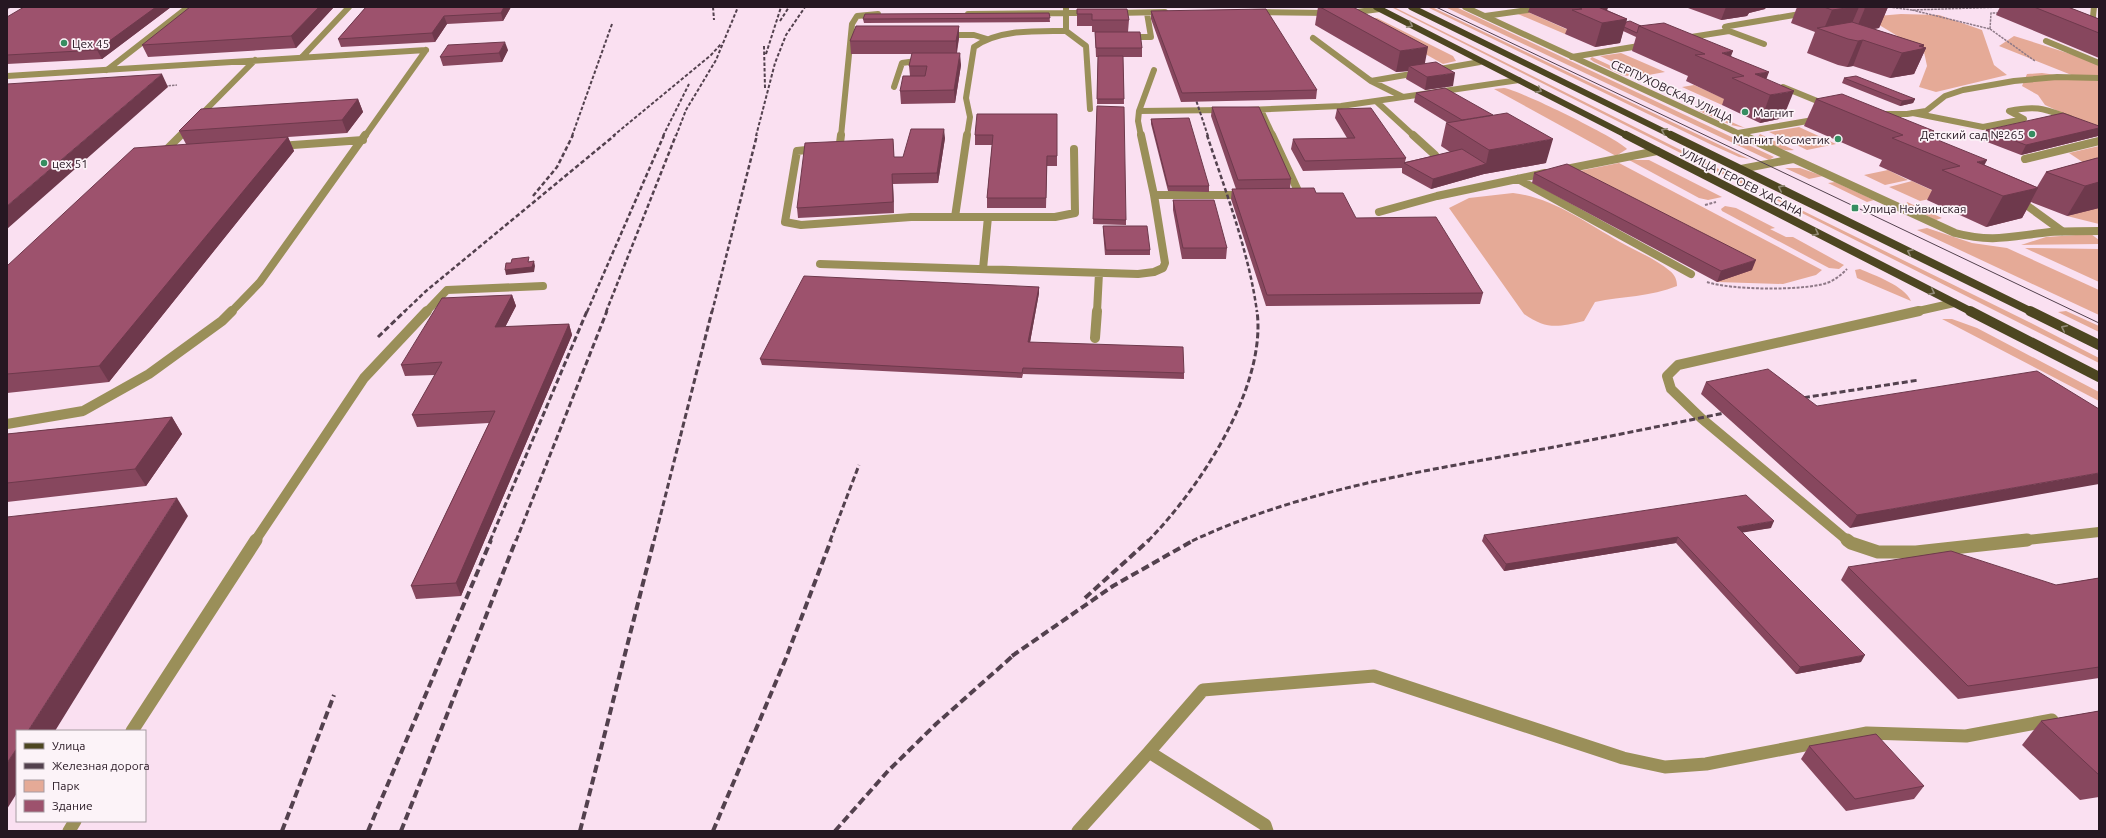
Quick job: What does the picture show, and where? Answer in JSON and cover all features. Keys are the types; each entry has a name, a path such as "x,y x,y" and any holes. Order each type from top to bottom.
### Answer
{"main road":[{"name":"УЛИЦА ГЕРОЕВ ХАСАНА","path":"1411,7 2099,345"},
{"name":"УЛИЦА ГЕРОЕВ ХАСАНА","path":"1378,8 1480,62 1519,80 2099,377"}],"street":[{"path":"107,70 188,7"},
{"path":"302,57 349,7"},
{"name":"СЕРПУХОВСКАЯ УЛИЦА","path":"1465,7 1931,223 1969,238 2002,241 2062,231 2099,231"},
{"path":"2099,8 2094,7 2092,26 2099,29"},
{"path":"1248,12 1346,13 1378,8"},
{"path":"1066,10 1066,31"},
{"path":"958,14 1066,10 1096,13"},
{"path":"1485,16 1528,10"},
{"path":"1110,13 1171,12"},
{"path":"1764,44 1729,31 1725,27 1813,12"},
{"path":"1135,37 1151,37 1147,13"},
{"path":"888,14 863,15 855,19 852,24 840,143 835,147 797,152 785,222 801,225 874,221 911,217 1055,217 1075,213 1074,149"},
{"path":"955,217 970,117 966,98 974,47 978,43 987,39 1031,32 1066,31 1086,46 1090,109"},
{"path":"1687,46 1680,41 1729,31"},
{"path":"943,35 974,35 987,39"},
{"path":"1313,38 1371,82 1403,97"},
{"path":"2046,40 2099,63"},
{"path":"1572,57 1650,44"},
{"path":"7,76 426,50 260,282 222,321 149,374 83,411 7,424"},
{"path":"177,153 162,154 256,60"},
{"path":"894,88 902,63 907,61 934,60"},
{"path":"964,60 972,60"},
{"path":"1371,82 1480,62"},
{"path":"820,264 1138,274 1154,272 1163,268 1164,262 1154,196 1138,121 1139,110 1154,70"},
{"path":"1869,114 1913,113 1926,111 1945,96 1963,90 2014,81 2057,77 2099,78"},
{"path":"1238,110 1340,106 1377,102 1519,80"},
{"path":"1774,83 1832,107"},
{"path":"1377,102 1435,155"},
{"path":"1913,113 1989,127 2024,119 2009,112 2031,106 2078,121"},
{"path":"1139,110 1230,110"},
{"path":"1261,110 1300,193 1285,193"},
{"path":"1738,133 1824,118"},
{"path":"270,147 363,140"},
{"path":"2025,159 2099,141"},
{"path":"1379,212 1437,196 1657,151"},
{"path":"1741,169 1793,159"},
{"path":"1518,179 1691,274"},
{"path":"2027,192 2012,195 2062,231"},
{"path":"1154,196 1249,194"},
{"path":"983,269 988,217"},
{"path":"1095,338 1098,273"},
{"path":"133,730 224,587 364,378 447,290 543,286"},
{"path":"1954,303 1678,365 1667,376 1671,389 1701,418 1851,543 1878,552 1916,552 2099,532"},
{"path":"1078,831 1203,690 1374,676 1623,758 1665,767 1706,764 1867,733 1966,736 2068,717"},
{"path":"1149,752 1265,825 1266,831"},
{"path":"69,831 74,822"}],"path":[{"path":"7,10 11,7"},
{"path":"1889,7 1912,10 1990,29 2057,77"},
{"path":"1912,10 2004,7"},
{"path":"1990,29 1991,13 1999,13"},
{"path":"161,86 176,85"},
{"path":"1691,274 1710,283 1725,286 1793,287 1813,286 1842,275"}],"green space":[{"path":"1391,7 1394,7 1755,187 1750,188"},
{"path":"1427,7 1432,7 1749,159 1739,157 1712,145"},
{"path":"1445,7 1456,7 1774,157 1769,160"},
{"path":"1528,12 1575,33 1565,34 1518,14"},
{"path":"1901,14 1939,15 1982,30 1994,65 2007,75 1936,92 1919,87 1927,66 1924,52 1866,17"},
{"path":"1360,17 1377,18 1453,56 1456,61 1443,64"},
{"path":"2014,36 2099,63 2099,76 2074,76 1999,46"},
{"path":"1621,53 1665,72 1643,76 1600,56"},
{"path":"1592,57 1635,77 1622,75 1594,62 1590,59"},
{"path":"2042,73 2099,81 2099,130 2045,105 2038,95 2022,86 2027,74"},
{"path":"1694,85 1734,103 1722,105 1682,87"},
{"path":"1504,88 1528,97 1568,116 1607,136 1627,149 1616,156 1494,89"},
{"path":"1700,108 1745,128 1731,125 1699,111"},
{"path":"1799,127 1836,144 1807,150 1769,132"},
{"path":"1760,134 1794,150 1780,149 1770,145 1758,137"},
{"path":"2099,146 2099,170 2093,169 2069,153"},
{"path":"1629,160 1649,160 1722,197 1708,200 1699,198"},
{"path":"1619,163 1822,270 1816,275 1783,284 1717,282 1564,174"},
{"path":"1785,168 1800,168 1823,176 1809,179"},
{"path":"1888,170 1908,180 1885,185 1864,175"},
{"path":"1912,181 1944,196 1920,201 1889,187"},
{"path":"1835,182 1874,200 1867,202 1828,183"},
{"path":"1513,193 1527,195 1555,205 1582,219 1664,267 1672,273 1677,282 1677,286 1667,290 1647,294 1595,302 1584,321 1560,326 1539,323 1524,314 1449,208 1469,198"},
{"path":"1770,197 1774,197 1787,203 2031,323 2099,358 2099,363"},
{"path":"1907,202 1942,218 1936,220 1906,206"},
{"path":"1725,206 1736,208 1775,228 1770,229 1786,237 1793,237 1844,265 1839,269 1829,268 1722,211 1721,209"},
{"path":"2099,207 2099,224 2067,216"},
{"path":"1927,228 1972,243 2007,248 2099,290 2099,315 1917,230"},
{"path":"2091,234 2099,240 2099,244 2021,245 2046,237"},
{"path":"2025,248 2099,249 2099,282"},
{"path":"1860,269 1896,286 1908,296 1911,301 1857,278 1855,270"},
{"path":"2066,311 2099,326 2099,332 2058,312"},
{"path":"1942,319 1952,319 1977,328 2099,392 2099,401"}],"building":[{"name":"Цех 45","path":"24,7 156,7 97,50 7,55 7,17"},
{"path":"190,7 319,7 291,36 142,45"},
{"path":"366,7 504,7 501,13 444,16 432,33 338,39"},
{"path":"1320,7 1353,7 1428,47 1400,51"},
{"path":"1578,7 1598,7 1627,19 1602,23 1572,10 1582,9"},
{"path":"1824,7 1853,7 1832,10"},
{"path":"2034,7 2068,7 2099,19 2099,33"},
{"path":"1077,9 1127,9 1129,20 1092,20 1092,14 1077,14"},
{"path":"1266,9 1317,90 1182,93 1151,11"},
{"path":"1049,13 1050,18 863,19 865,14"},
{"path":"1630,21 1641,26 1639,26 1637,33 1624,27 1626,22"},
{"path":"1852,22 1924,45 1919,46 1926,48 1902,53 1863,40 1858,41 1848,39 1817,28"},
{"path":"1664,23 1733,51 1722,53 1769,72 1755,74 1794,91 1770,95 1732,78 1744,76 1695,55 1705,54 1639,26"},
{"path":"856,26 959,26 956,41 850,41"},
{"path":"1095,32 1140,32 1142,48 1096,48"},
{"path":"505,42 499,53 440,57 448,45"},
{"path":"912,53 960,53 954,90 900,91 903,76 925,76 927,66 909,66"},
{"path":"1098,56 1123,56 1124,99 1097,99"},
{"path":"1436,62 1455,73 1427,77 1409,66"},
{"name":"цех 51","path":"162,74 7,206 7,84"},
{"path":"1856,76 1915,99 1902,101 1844,78"},
{"path":"1445,88 1493,115 1462,120 1416,93"},
{"path":"1842,94 1934,131 1923,134 1987,160 1977,162 2038,188 2003,196 1942,170 1960,166 1892,138 1903,135 1816,99"},
{"path":"358,99 342,120 179,131 201,109"},
{"path":"1097,106 1124,107 1126,220 1093,219"},
{"path":"1212,107 1259,107 1291,179 1238,180"},
{"path":"1371,108 1406,158 1305,161 1293,139 1355,138 1337,109"},
{"path":"1507,113 1553,139 1489,150 1446,123"},
{"path":"2063,113 2099,126 2099,128 2026,145 1986,130"},
{"path":"977,114 1057,114 1057,156 1047,156 1046,198 987,198 993,135 975,135"},
{"path":"1189,118 1209,186 1168,186 1151,119"},
{"path":"911,129 944,129 937,173 892,174 893,202 797,208 805,143 893,139 894,157 903,157"},
{"path":"288,137 99,366 7,374 7,266 134,148"},
{"path":"1462,149 1486,164 1433,179 1404,163"},
{"path":"2099,158 2099,182 2085,186 2046,172"},
{"path":"1567,164 1756,260 1721,271 1534,173"},
{"path":"1314,188 1316,193 1343,193 1356,218 1436,217 1483,293 1267,295 1232,189"},
{"path":"1173,200 1214,200 1227,248 1183,248"},
{"path":"1103,226 1147,226 1150,250 1106,250"},
{"path":"529,257 528,262 534,261 532,267 505,270 506,263 511,263 512,259"},
{"path":"804,276 1039,287 1028,342 1183,347 1184,373 1023,368 1022,373 760,359"},
{"path":"512,295 495,327 569,324 456,583 411,586 495,411 412,415 442,362 401,365 442,298"},
{"path":"1768,369 1817,406 2037,371 2099,409 2099,473 1857,515 1706,382"},
{"path":"172,417 135,469 7,483 7,434"},
{"path":"1746,495 1774,521 1737,527 1865,655 1800,667 1678,537 1506,564 1484,535"},
{"path":"177,498 29,730 16,730 16,750 7,763 7,517"},
{"path":"1951,551 2056,585 2099,578 2099,667 1968,686 1848,567"},
{"path":"2099,711 2099,775 2041,721"},
{"path":"1876,734 1924,786 1855,799 1809,746"}],"tram line":[{"path":"1436,7 2099,323"}],"railway":[{"path":"713,7 714,20"},
{"path":"676,136 686,110 716,60 738,7"},
{"path":"766,54 781,7"},
{"path":"780,21 789,7"},
{"path":"756,136 775,63 786,35 805,7"},
{"path":"572,136 612,24"},
{"path":"613,136 711,55 721,44"},
{"path":"764,46 765,88"},
{"path":"663,136 689,84"},
{"path":"1193,91 1208,136"},
{"path":"533,196 557,167 573,135"},
{"path":"404,312 426,291 615,135"},
{"path":"587,312 664,135"},
{"path":"606,312 676,135"},
{"path":"712,312 757,135"},
{"path":"1207,135 1243,245 1257,312"},
{"path":"378,337 405,311"},
{"path":"490,541 587,311"},
{"path":"516,541 607,311"},
{"path":"654,541 712,311"},
{"path":"1148,540 1188,494 1208,465 1225,435 1240,403 1251,372 1257,341 1257,312"},
{"path":"1795,399 1919,380"},
{"path":"1193,541 1267,511 1343,489 1421,472 1588,441 1734,411"},
{"path":"830,541 859,465"},
{"path":"368,831 491,540"},
{"path":"401,831 516,540"},
{"path":"580,831 654,540"},
{"path":"713,831 786,658 831,540"},
{"path":"1085,598 1148,540"},
{"path":"1015,654 1113,586 1193,541"},
{"path":"835,831 888,771 936,724 1015,654"},
{"path":"282,831 334,695"}],"place":[{"name":"Цех 45","path":"64,43"},
{"name":"Магнит","path":"1745,112"},
{"name":"Детский сад №265","path":"2032,134"},
{"name":"Магнит Косметик","path":"1838,139"},
{"name":"цех 51","path":"44,163"},
{"name":"Улица Нейвинская","path":"1855,208"}]}
